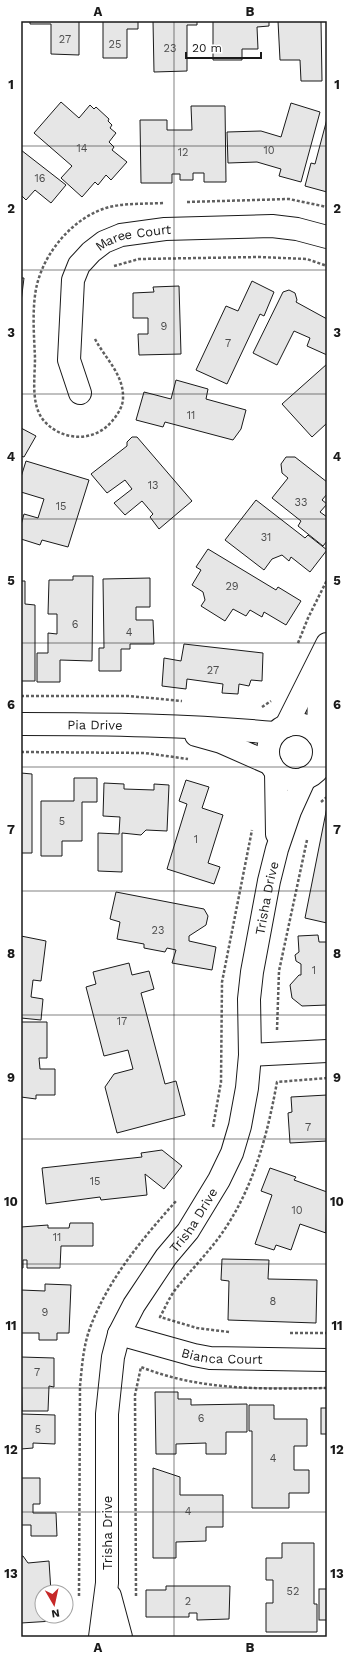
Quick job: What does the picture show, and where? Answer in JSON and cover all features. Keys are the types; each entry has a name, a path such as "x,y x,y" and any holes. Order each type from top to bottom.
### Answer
{"street":[{"name":"Maree Court","path":"80,394 69,360 73,280 79,265 91,252 104,242 121,235 165,229 272,226 297,229 327,237"},
{"path":"325,648 319,690 324,754 322,762 316,773 290,779 274,768 268,748 280,730 325,648"},
{"name":"Pia Drive","path":"21,724 168,726 280,730"},
{"path":"280,730 295,724 304,725 312,729 323,742"},
{"name":"Pia Drive","path":"168,726 221,742 274,768"},
{"name":"Trisha Drive","path":"274,768 277,849"},
{"name":"Trisha Drive","path":"100,1637 107,1583 107,1414 110,1375 119,1334 134,1305 166,1256 188,1230 219,1180 232,1153 240,1126 247,1088 250,1055 249,999 252,972 269,881 277,849 290,811 316,773"},
{"path":"250,1055 327,1051"},
{"name":"Bianca Court","path":"119,1334 210,1358 226,1360 327,1360"},
{"name":"Trisha Drive","path":"107,1583 121,1637"}],"path":[{"path":"186,202 289,199 327,207"},
{"path":"92,334 118,375 123,398 116,416 101,432 79,437 68,436 52,429 44,421 35,403 34,305 36,288 43,266 60,240 75,225 108,207 129,204 171,203"},
{"path":"109,270 128,261 151,259 284,257 307,259 327,266"},
{"path":"298,644 308,618 327,580"},
{"path":"21,696 129,696 183,701"},
{"path":"258,710 278,697"},
{"path":"21,752 145,753 190,759"},
{"path":"314,806 327,798"},
{"path":"276,1030 279,972 308,835"},
{"path":"277,1082 327,1078"},
{"path":"160,1317 197,1328 231,1333"},
{"path":"289,1334 327,1333"},
{"path":"136,1599 135,1395 141,1367"}],"building":[{"path":"30,21 79,21 79,55 51,54 51,24 30,24"},
{"path":"103,21 138,21 138,29 127,29 127,58 103,58"},
{"path":"153,21 197,21 197,25 187,25 187,71 154,72"},
{"path":"213,21 269,21 269,26 257,27 258,49 242,49 242,60 213,60"},
{"path":"278,21 321,21 322,81 301,81 300,60 280,60"},
{"path":"61,102 79,118 90,105 94,109 96,107 109,119 108,121 112,125 110,128 116,133 109,142 114,147 112,150 127,162 111,180 106,175 98,185 95,182 82,197 61,178 72,166 34,133"},
{"path":"291,103 320,112 301,182 279,176 281,169 257,162 228,163 227,132 261,131 281,137"},
{"path":"191,106 225,106 226,182 204,182 204,173 193,173 193,180 180,180 180,174 172,174 172,183 141,183 140,120 167,120 167,130 192,130"},
{"path":"327,119 327,192 305,186 311,163 315,164"},
{"path":"21,150 66,185 51,203 35,190 26,200 21,195"},
{"path":"21,278 24,278 21,302"},
{"path":"252,281 274,292 264,316 260,314 227,384 196,370 226,306 238,311"},
{"path":"179,286 181,354 139,355 138,334 148,334 148,318 133,318 133,293 154,292 153,287"},
{"path":"289,290 295,293 297,300 296,302 327,319 327,355 307,346 310,338 294,331 277,365 253,353 283,292"},
{"path":"327,364 327,423 312,437 282,404"},
{"path":"176,380 208,389 206,399 246,410 241,429 233,440 165,422 163,427 136,420 144,392 171,399"},
{"path":"21,428 36,436 24,457 21,456"},
{"path":"132,437 137,437 192,501 159,529 150,517 153,514 142,501 125,515 114,503 132,489 125,480 107,493 91,474 127,446 127,442"},
{"path":"286,457 295,457 327,482 327,494 322,500 327,504 320,512 327,517 327,541 323,546 298,526 301,521 272,498 288,478 282,473 281,464"},
{"path":"26,461 89,480 68,547 42,540 40,545 21,539 21,525 24,514 38,518 44,499 21,492 21,477"},
{"path":"256,500 305,538 308,535 327,550 310,572 291,557 289,561 282,555 272,559 264,570 225,540"},
{"path":"208,549 276,590 278,587 301,601 286,625 264,612 262,617 250,610 246,616 233,609 225,621 201,606 205,600 203,592 192,585 201,570 196,567"},
{"path":"73,576 93,576 92,661 60,660 60,682 37,682 37,653 48,653 48,633 57,634 57,614 48,614 49,580 73,580"},
{"path":"150,578 150,607 136,607 136,620 153,620 154,644 130,644 130,649 121,649 121,671 99,671 99,648 104,648 103,579"},
{"path":"21,581 25,581 25,604 35,605 35,681 21,681"},
{"path":"184,644 263,653 262,681 251,680 249,686 239,684 238,694 222,693 223,684 187,679 186,689 162,686 164,658 181,661"},
{"path":"21,773 32,774 32,853 21,853"},
{"path":"74,778 97,778 97,802 82,802 82,841 62,841 62,856 41,856 41,801 74,801"},
{"path":"186,780 209,787 202,808 223,815 208,863 220,867 214,884 167,869 187,804 179,801"},
{"path":"104,783 124,784 124,789 154,790 154,784 169,785 167,831 146,830 141,835 122,833 122,872 98,871 98,833 119,834 120,817 103,816"},
{"path":"327,807 327,923 305,918"},
{"path":"116,892 204,909 208,916 206,925 189,936 189,941 216,947 212,970 172,963 176,950 167,948 165,952 144,948 144,944 117,939 120,922 110,919"},
{"path":"318,935 319,942 327,942 327,1005 302,1006 292,998 290,985 299,975 301,975 301,964 296,961 295,955 299,952 298,936"},
{"path":"21,936 46,941 41,981 33,980 31,997 43,999 41,1020 21,1018"},
{"path":"129,963 132,975 149,971 154,989 141,993 165,1084 176,1081 185,1115 117,1133 105,1087 114,1074 133,1069 128,1050 104,1056 86,987 96,984 93,972"},
{"path":"21,1022 47,1022 47,1058 39,1058 40,1069 55,1069 55,1095 36,1095 36,1099 21,1097"},
{"path":"327,1095 327,1141 290,1143 288,1113 292,1112 291,1097"},
{"path":"162,1150 182,1166 164,1189 145,1174 147,1195 101,1200 100,1197 46,1204 42,1168 142,1157 141,1153"},
{"path":"270,1168 296,1177 294,1180 327,1192 326,1233 300,1224 291,1250 276,1245 274,1250 255,1244 272,1195 261,1191"},
{"path":"70,1223 93,1223 93,1246 61,1246 60,1268 27,1268 27,1260 23,1260 23,1268 21,1268 21,1227 48,1225 48,1228 69,1228"},
{"path":"222,1259 269,1260 268,1279 317,1280 316,1323 228,1320 229,1281 221,1280"},
{"path":"45,1284 71,1285 69,1333 57,1333 57,1340 39,1340 39,1333 21,1333 21,1290 45,1291"},
{"path":"21,1357 54,1358 54,1387 49,1386 48,1411 22,1411"},
{"path":"155,1392 178,1392 178,1399 191,1399 191,1405 247,1404 247,1432 226,1432 226,1454 206,1454 206,1443 176,1444 176,1454 156,1454"},
{"path":"249,1405 274,1405 274,1419 307,1419 307,1446 294,1446 294,1470 309,1470 309,1493 289,1493 289,1508 252,1508 252,1431 249,1431"},
{"path":"321,1408 327,1408 327,1434 321,1434"},
{"path":"21,1414 55,1415 55,1444 33,1443 33,1448 21,1449"},
{"path":"153,1468 180,1477 180,1495 223,1495 223,1527 206,1527 206,1541 176,1542 176,1558 153,1558"},
{"path":"21,1478 40,1478 40,1504 33,1504 33,1513 56,1513 57,1536 31,1536 31,1525 21,1525"},
{"path":"282,1543 314,1543 314,1604 317,1604 317,1632 266,1632 266,1603 273,1603 273,1580 266,1580 266,1558 282,1558"},
{"path":"21,1556 23,1556 28,1563 49,1561 50,1584 34,1584 34,1622 21,1623"},
{"path":"166,1586 230,1586 229,1619 197,1620 197,1613 189,1613 189,1617 146,1617 146,1590 166,1590"},
{"path":"319,1589 327,1589 327,1620 319,1620"}]}
